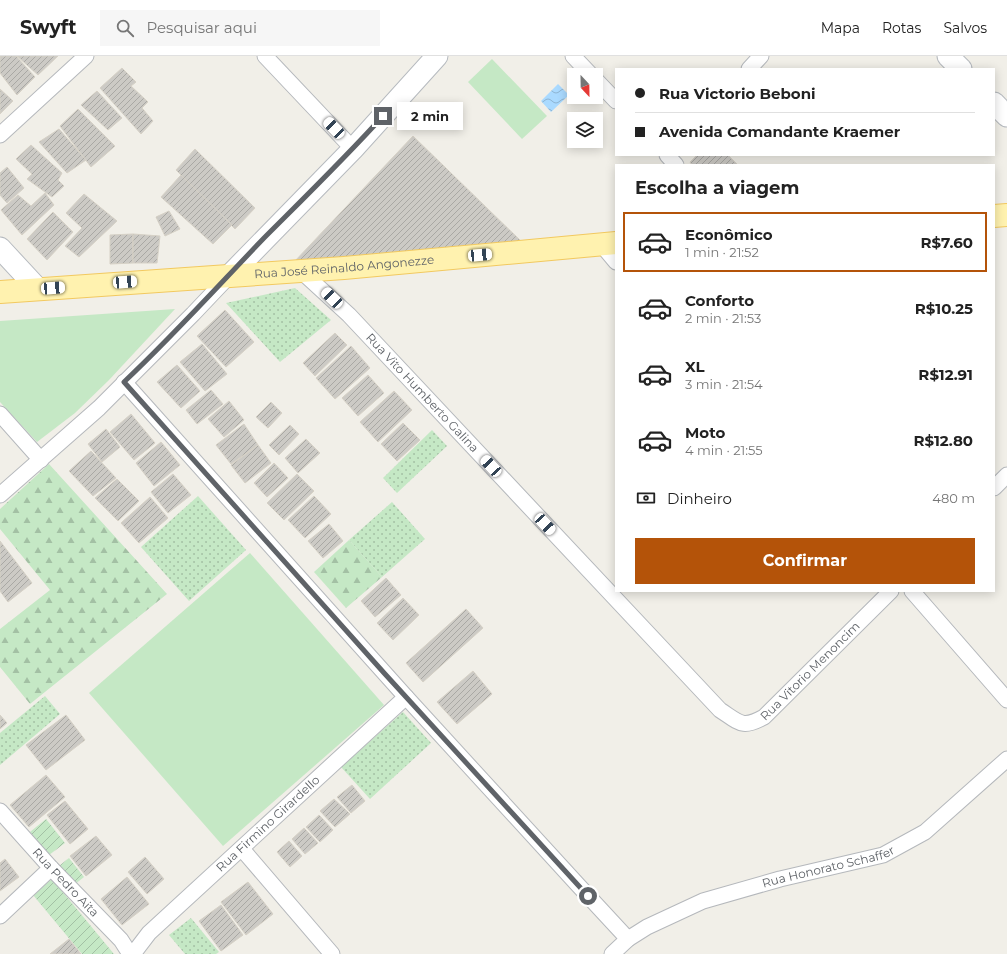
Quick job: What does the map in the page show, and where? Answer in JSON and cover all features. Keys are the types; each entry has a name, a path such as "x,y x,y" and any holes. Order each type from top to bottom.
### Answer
{"main road":[{"path":"948,56 960,68"},
{"path":"230,275 353,149 432,58"},
{"path":"995,104 1007,116"},
{"path":"995,216 1007,215"},
{"name":"Rua José Reinaldo Angonezze","path":"0,292 301,271 609,244"},
{"path":"0,248 38,289"}],"street":[{"path":"0,135 86,56"},
{"path":"264,56 353,149"},
{"path":"573,56 584,68"},
{"path":"750,68 761,56"},
{"path":"603,87 615,100"},
{"path":"609,244 615,259"},
{"name":"Rua Vito Humberto Galina","path":"301,271 349,315 720,710"},
{"path":"0,495 99,408 230,275"},
{"path":"124,382 406,697 628,939 612,954"},
{"path":"0,414 41,460"},
{"path":"995,487 1007,475"},
{"name":"Rua Vitorio Menoncim","path":"720,710 739,723 752,724 764,716 890,592"},
{"path":"913,592 1007,700"},
{"name":"Rua Firmino Girardello","path":"131,954 149,933 406,697"},
{"name":"Rua Honorato Schaffer","path":"628,939 647,927 703,901 780,879 883,854 925,832 1007,759"},
{"name":"Rua Pedro Aita","path":"0,811 51,868 116,935 131,954"},
{"path":"242,849 332,954"},
{"path":"0,916 51,868"}],"green space":[{"path":"492,59 547,116 522,139 468,82"},
{"path":"295,288 331,320 280,362 226,303"},
{"path":"175,309 109,380 75,413 37,442 0,402 0,321"},
{"path":"432,430 447,446 397,493 383,478"},
{"path":"49,464 167,594 30,704 0,667 0,629 50,590 0,529 0,509"},
{"path":"198,496 246,550 189,601 141,547"},
{"path":"392,502 425,539 382,577 349,540"},
{"path":"349,540 382,577 346,608 314,572"},
{"path":"250,553 384,705 223,846 89,693"},
{"path":"45,696 60,714 0,765 0,733"},
{"path":"403,712 431,743 370,799 341,767"},
{"path":"46,819 65,843 49,855 30,832"},
{"path":"69,858 84,877 74,885 59,866"},
{"path":"52,879 114,954 82,954 33,895"},
{"path":"191,918 219,952 216,954 185,954 169,935"}],"water":[{"path":"558,84 567,93 567,97 551,112 541,101"}],"building":[{"path":"0,56 16,56 35,77 17,95 0,73"},
{"path":"17,56 58,56 38,75"},
{"path":"122,68 136,82 131,86 148,102 142,108 153,121 141,134 100,88"},
{"path":"0,89 13,101 0,114"},
{"path":"97,91 122,118 108,130 81,105"},
{"path":"78,109 115,146 91,167 60,126"},
{"path":"59,129 86,160 67,173 39,142"},
{"path":"413,136 524,244 294,262"},
{"path":"31,145 62,173 58,180 64,186 52,197 27,179 32,174 16,159"},
{"path":"195,149 255,208 235,229 176,170"},
{"path":"696,156 729,156 737,164 691,164 690,162"},
{"path":"7,167 24,188 7,203 0,195 0,173"},
{"path":"181,175 232,225 213,244 161,197"},
{"path":"45,193 54,205 22,235 1,210 18,195 31,206"},
{"path":"84,194 117,221 79,257 65,246 82,228 66,213"},
{"path":"169,211 180,229 165,236 156,217"},
{"path":"53,212 73,232 47,260 27,239"},
{"path":"133,234 133,263 110,264 110,235"},
{"path":"133,234 160,236 157,263 133,263"},
{"path":"225,310 254,342 226,367 197,336"},
{"path":"335,333 347,345 315,376 303,363"},
{"path":"202,344 227,374 205,391 180,362"},
{"path":"351,346 370,368 335,399 316,378"},
{"path":"177,365 200,391 181,408 157,382"},
{"path":"368,375 384,393 358,416 342,398"},
{"path":"211,390 223,404 197,424 186,410"},
{"path":"394,391 412,410 378,442 360,422"},
{"path":"229,401 244,420 224,437 208,419"},
{"path":"271,402 282,413 268,428 256,417"},
{"path":"131,414 155,443 134,460 110,432"},
{"path":"403,423 420,440 397,461 381,444"},
{"path":"244,424 258,445 231,464 216,445"},
{"path":"290,425 299,434 279,455 269,445"},
{"path":"106,429 120,447 102,462 88,444"},
{"path":"306,439 320,453 298,473 285,458"},
{"path":"161,442 180,465 154,486 136,463"},
{"path":"258,445 271,463 245,483 231,465"},
{"path":"91,451 116,478 93,496 69,471"},
{"path":"274,463 288,478 267,497 254,483"},
{"path":"173,474 191,495 168,513 151,492"},
{"path":"297,474 314,491 284,520 267,503"},
{"path":"117,479 139,501 118,521 95,498"},
{"path":"314,496 331,514 305,538 288,520"},
{"path":"150,497 168,518 139,543 121,523"},
{"path":"329,524 343,541 323,558 308,541"},
{"path":"0,541 32,583 8,602 0,591"},
{"path":"386,578 401,595 375,617 361,601"},
{"path":"403,598 419,615 393,640 377,623"},
{"path":"466,609 483,628 423,682 406,663"},
{"path":"473,671 492,694 457,724 437,702"},
{"path":"0,715 7,723 0,729"},
{"path":"66,715 85,740 46,770 26,745"},
{"path":"46,775 65,797 29,827 10,805"},
{"path":"352,785 365,801 351,813 337,797"},
{"path":"334,799 350,814 335,827 320,811"},
{"path":"65,801 88,829 70,844 47,815"},
{"path":"319,815 333,830 320,842 306,827"},
{"path":"304,828 318,843 305,854 292,839"},
{"path":"96,836 112,855 86,876 70,856"},
{"path":"289,841 302,856 290,867 277,852"},
{"path":"145,857 164,879 147,894 128,872"},
{"path":"5,859 19,877 0,891 0,863"},
{"path":"127,877 149,904 122,925 101,899"},
{"path":"248,882 273,914 246,935 221,902"},
{"path":"221,905 243,935 221,951 199,921"},
{"path":"69,939 81,954 50,954"}],"route":[{"path":"383,116 353,149 264,239 193,314 124,382 385,674 588,896"}]}
